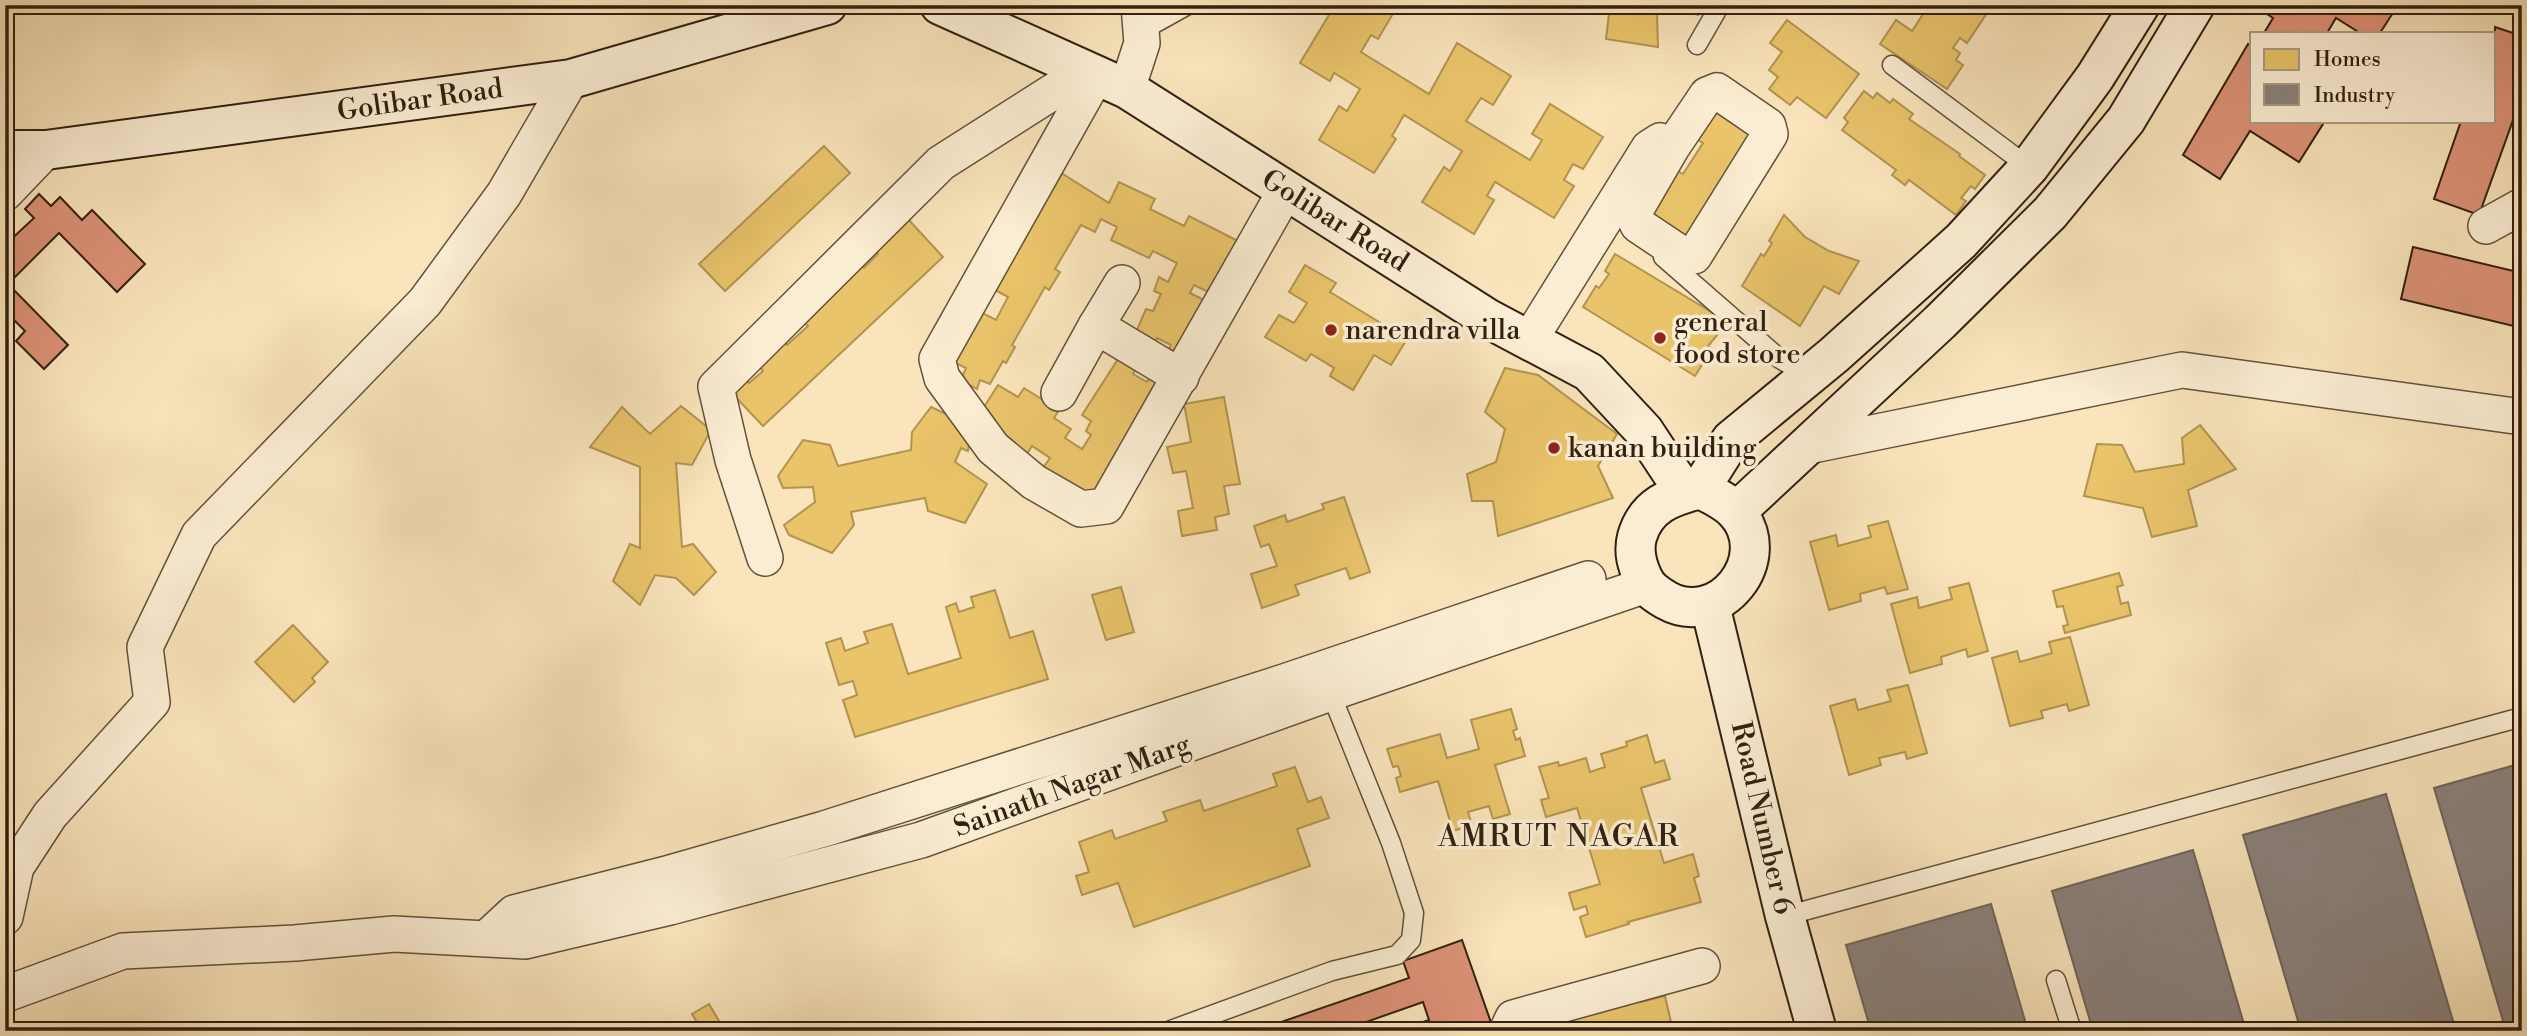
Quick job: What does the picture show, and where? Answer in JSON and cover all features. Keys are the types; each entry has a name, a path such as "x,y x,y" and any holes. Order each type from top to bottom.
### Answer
{"street":[{"name":"Golibar Road","path":"5,150 46,150 571,79 827,5"},
{"name":"Golibar Road","path":"940,5 1102,79 1286,190 1487,317 1589,372 1644,430 1692,491 1736,512"},
{"path":"2140,5 2095,77 2029,167 1961,241 1821,365 1731,440 1692,491 1666,498 1651,510 1640,526 1635,544 1641,574 1673,604 1692,608 1710,605 1727,596 1740,583 1748,566 1750,547 1746,528 1736,512 1940,322 2062,198 2126,120 2195,5"},
{"path":"765,558 733,460 716,387 941,163 1102,79 1142,43 1141,17"},
{"path":"5,917 16,867 50,815 152,702 145,647 200,535 425,302 504,194 571,79"},
{"path":"1102,79 937,359 942,379 993,448 1034,482 1081,509 1106,506 1286,190"},
{"path":"1717,91 1768,126 1770,134 1695,256 1686,257 1638,225 1633,214 1672,147 1707,95 1717,91"},
{"path":"1530,340 1649,148 1660,141 1672,147"},
{"path":"5,193 46,150"},
{"path":"2029,167 2062,198"},
{"path":"2486,226 2522,206"},
{"path":"1059,393 1122,283"},
{"path":"1096,326 1181,377"},
{"path":"1821,365 1869,388"},
{"path":"1808,446 2182,370 2522,417"},
{"name":"Sainath Nagar Marg","path":"6,995 123,951 295,943 394,934 525,941 832,866 921,840 1326,681 1641,574"},
{"name":"Road Number 6","path":"1710,605 1785,916 1817,1031"},
{"path":"486,938 514,913 663,875 824,829 1326,681"},
{"path":"824,829 832,866"},
{"path":"1507,1031 1513,1018 1702,965"},
{"path":"5,985 6,995"}],"lane":[{"path":"1141,17 1188,5"},
{"path":"1697,45 1720,5"},
{"path":"1892,65 2029,167"},
{"path":"1653,248 1780,359 1821,365"},
{"path":"1168,1031 1332,971 1397,955 1411,940 1413,913 1391,843 1326,681"},
{"path":"1785,916 2522,717"},
{"path":"2056,980 2072,1031"}],"building: Homes":[{"path":"1335,5 1397,7 1378,39 1371,35 1361,52 1429,94 1457,43 1511,76 1493,105 1481,98 1466,121 1530,160 1542,140 1532,134 1550,104 1603,137 1583,169 1573,164 1564,180 1574,186 1554,218 1495,182 1487,196 1494,200 1474,234 1422,202 1444,167 1450,171 1462,151 1404,115 1392,136 1396,139 1374,173 1319,140 1339,106 1347,111 1360,89 1334,73 1330,81 1300,63"},
{"path":"1610,5 1668,5 1657,13 1658,47 1606,39"},
{"path":"1668,5 1701,5 1698,15"},
{"path":"1929,5 1954,5 1963,12 1968,5 1991,7 1967,43 1960,38 1953,48 1960,53 1956,60 1963,65 1947,89 1880,44 1896,20 1912,31"},
{"path":"1787,20 1859,74 1826,118 1797,97 1790,105 1769,89 1778,77 1769,70 1782,52 1770,43"},
{"path":"1864,91 1873,98 1877,93 1890,103 1893,99 1913,114 1909,119 1985,175 1975,189 1971,186 1961,198 1966,201 1956,215 1909,180 1905,185 1892,175 1896,170 1842,130 1848,122 1844,118"},
{"path":"1710,99 1726,109 1721,116 1747,132 1765,133 1691,252 1641,212 1669,166 1683,174 1703,143 1689,135"},
{"path":"824,146 850,173 725,291 699,264"},
{"path":"1055,169 1109,203 1119,182 1155,199 1150,209 1184,226 1189,216 1240,242 1214,295 1194,285 1190,293 1210,303 1184,356 1169,349 1171,345 1157,338 1155,342 1136,332 1146,309 1153,311 1161,294 1154,291 1159,277 1168,282 1177,263 1153,251 1149,258 1111,240 1117,227 1101,219 1095,232 1081,225 1055,269 1060,272 1049,290 1045,287 1012,345 1015,347 1006,363 1003,361 990,384 980,380 977,389 961,380 966,368 947,359 973,308 996,320 1008,297 986,285"},
{"path":"1784,215 1805,237 1829,251 1859,261 1839,294 1824,286 1800,326 1742,286 1761,254 1764,256 1772,243 1769,241"},
{"path":"907,218 943,257 763,426 727,388 741,374 749,383 763,371 755,362 781,338 787,345 808,326 801,319 859,264 864,268 878,254 874,249"},
{"path":"1615,254 1728,322 1708,346 1712,349 1695,376 1583,307 1596,286 1599,288 1609,274 1605,271"},
{"name":"narendra villa","path":"1305,265 1336,283 1330,292 1407,339 1391,365 1374,355 1353,390 1330,376 1334,368 1311,354 1306,361 1265,337 1279,315 1294,323 1307,303 1289,292"},
{"path":"1122,353 1139,364 1133,374 1147,382 1153,373 1169,383 1097,498 1043,468 1050,458 1032,446 1025,457 994,437 979,415 998,385 1018,397 1024,388 1059,410 1054,418 1071,429 1065,438 1082,449 1091,435 1086,431 1091,421 1082,415"},
{"name":"kanan building","path":"1505,368 1538,375 1617,434 1598,466 1613,498 1498,536 1493,501 1472,501 1467,474 1496,462 1505,429 1485,412"},
{"path":"1224,397 1240,484 1224,486 1229,514 1215,517 1217,530 1182,536 1178,511 1193,508 1186,471 1173,473 1167,447 1191,442 1184,404"},
{"path":"681,406 711,430 692,465 676,463 682,547 693,544 716,572 694,595 676,578 655,575 640,605 613,581 630,544 640,548 640,467 590,447 622,407 650,434"},
{"path":"931,407 972,426 968,451 961,448 955,462 987,484 965,523 928,511 925,498 851,512 854,525 832,553 789,535 784,525 815,502 813,487 783,488 778,476 803,440 830,445 838,466 911,450 912,432"},
{"path":"2200,425 2236,469 2188,490 2197,526 2152,537 2143,508 2084,496 2097,444 2122,445 2135,472 2184,464 2182,438"},
{"path":"1344,497 1370,572 1350,579 1346,568 1295,585 1299,595 1262,608 1251,574 1277,566 1269,544 1261,547 1254,526 1285,515 1287,522 1324,509 1322,504"},
{"path":"1888,521 1908,589 1887,594 1885,587 1860,594 1861,601 1829,610 1810,542 1836,535 1838,546 1871,537 1868,526"},
{"path":"2119,573 2123,585 2117,587 2121,604 2128,602 2131,615 2065,633 2063,626 2068,625 2063,606 2057,607 2053,591"},
{"path":"1969,583 1988,651 1968,657 1966,649 1941,657 1942,664 1910,673 1891,604 1917,597 1919,608 1952,599 1949,588"},
{"path":"1121,587 1134,632 1106,640 1092,595"},
{"path":"995,590 1010,638 1033,631 1048,679 855,737 843,700 857,695 853,681 839,685 826,643 841,638 845,651 868,643 864,632 892,624 908,674 961,658 946,607 956,603 959,612 974,607 971,597"},
{"path":"293,625 328,662 312,678 315,682 294,702 255,662"},
{"path":"2070,637 2089,705 2069,711 2067,704 2041,711 2043,718 2010,726 1992,658 2017,651 2020,662 2052,653 2049,642"},
{"path":"1908,685 1927,753 1907,759 1905,752 1879,758 1881,765 1849,775 1830,706 1855,699 1858,710 1891,701 1887,690"},
{"path":"1511,709 1517,729 1513,731 1516,740 1520,738 1525,756 1495,765 1510,814 1493,819 1489,806 1468,812 1472,825 1453,831 1438,781 1400,792 1396,778 1401,776 1398,766 1393,767 1387,749 1440,734 1447,758 1479,749 1471,720"},
{"path":"1647,735 1655,763 1664,760 1670,779 1641,788 1664,863 1693,854 1699,876 1694,878 1701,902 1628,922 1629,924 1586,937 1580,917 1588,914 1586,906 1574,910 1569,893 1600,884 1577,808 1546,817 1541,800 1549,798 1539,767 1558,762 1559,766 1586,758 1590,772 1605,767 1601,754 1627,746 1626,742"},
{"path":"1295,767 1308,802 1321,797 1329,818 1297,829 1310,866 1134,927 1118,883 1082,895 1076,876 1089,872 1079,842 1112,830 1115,839 1167,821 1163,812 1200,800 1204,811 1277,786 1273,774"},
{"path":"1665,996 1673,1031 1532,1031 1539,1029 1537,1021 1639,997 1640,1002"},
{"path":"709,1004 725,1031 702,1031 692,1014"}],"building: Industry":[{"path":"2522,763 2522,1031 2506,1031 2434,788"},
{"path":"2386,794 2456,1031 2301,1031 2243,835"},
{"path":"2193,850 2246,1031 2093,1031 2052,891"},
{"path":"1991,904 2028,1031 1871,1031 1846,945"}],"building: Other":[{"path":"2273,5 2398,5 2381,32 2358,32 2336,18 2328,32 2265,32 2273,18 2267,14"},
{"path":"2495,27 2522,36 2522,95 2479,215 2434,199 2461,122 2496,122"},
{"path":"2248,44 2250,122 2323,124 2299,162 2250,131 2220,179 2183,155"},
{"path":"39,194 51,206 60,197 82,220 92,210 145,264 117,292 59,233 8,284 68,345 44,369 16,341 25,331 10,316 5,321 5,245 34,218 25,209"},
{"path":"2413,247 2522,273 2522,328 2401,299"},
{"path":"1462,940 1494,1031 1397,1031 1429,1020 1423,1002 1349,1028 1350,1031 1255,1031 1409,978 1403,961"}],"place":[{"name":"narendra villa","path":"1331,330"},
{"name":"general food store","path":"1660,338"},
{"name":"kanan building","path":"1554,448"}],"district":[{"name":"AMRUT NAGAR","path":"1559,837"}]}
